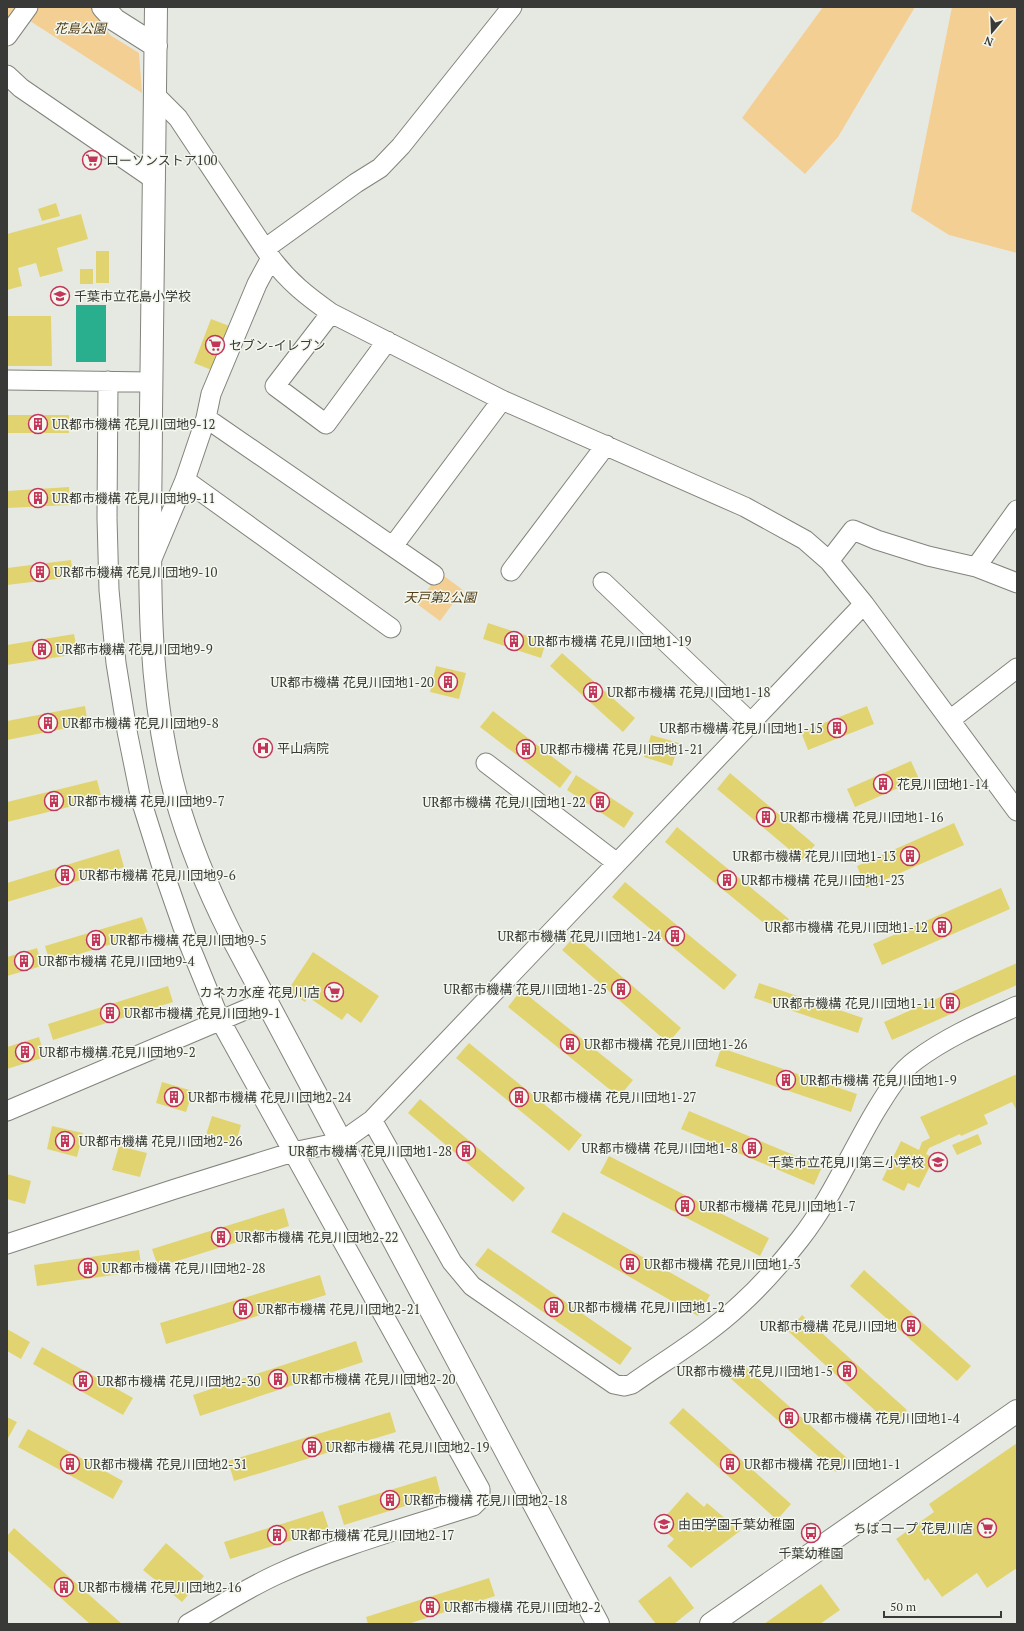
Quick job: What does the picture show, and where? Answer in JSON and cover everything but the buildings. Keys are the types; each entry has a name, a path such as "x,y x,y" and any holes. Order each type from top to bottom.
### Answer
{"street":[{"path":"7,36 28,7"},
{"path":"103,7 115,20 156,46"},
{"path":"156,7 152,382 152,649 162,728 176,797 196,858 212,897 598,1624"},
{"path":"151,562 185,480 206,418 211,394 257,284 268,253 356,183 380,168 401,146 512,7"},
{"path":"7,75 21,88 155,180"},
{"path":"155,95 178,118 285,276 308,296 331,312 502,400 745,507 805,540 829,561 864,604 1017,811"},
{"path":"331,312 275,386 326,424 387,341"},
{"path":"7,380 152,382"},
{"path":"108,382 107,518 109,590 116,663 127,731 141,800 163,870 187,939 220,1020 480,1489 480,1499 473,1506 314,1558 259,1584 188,1624"},
{"path":"393,546 502,400"},
{"path":"206,418 434,574"},
{"path":"511,571 606,445"},
{"path":"185,480 391,628"},
{"path":"976,567 1017,510"},
{"path":"829,561 853,530 877,540 928,556 976,567 1017,583"},
{"path":"603,582 751,723"},
{"path":"7,1244 293,1152 341,1142 372,1120 864,604"},
{"path":"950,720 1017,668"},
{"path":"486,763 617,863"},
{"path":"7,1111 266,1001"},
{"path":"372,1120 452,1262 472,1286 614,1384 624,1386 632,1384 702,1336 740,1305 769,1277 801,1238 822,1206 891,1086 915,1061 966,1029 1017,1006"},
{"path":"711,1624 1017,1411"}],"green space":[{"name":"花島公園","path":"7,7 91,7 110,35 139,53 142,93 16,12 7,28"},
{"path":"823,7 915,7 838,137 805,174 742,118"},
{"path":"952,7 1017,7 1017,253 949,235 911,211"},
{"name":"天戸第2公園","path":"440,573 463,590 440,621 417,604"}],"shaded area":[{"path":"76,305 106,305 106,362 76,362"}],"place":[{"name":"ローソンストア100","path":"92,160"},
{"name":"千葉市立花島小学校","path":"60,296"},
{"name":"セブン-イレブン","path":"215,345"},
{"name":"UR都市機構 花見川団地9-12","path":"38,424"},
{"name":"UR都市機構 花見川団地9-11","path":"38,498"},
{"name":"UR都市機構 花見川団地9-10","path":"40,572"},
{"name":"UR都市機構 花見川団地1-19","path":"514,641"},
{"name":"UR都市機構 花見川団地9-9","path":"42,649"},
{"name":"UR都市機構 花見川団地1-20","path":"448,682"},
{"name":"UR都市機構 花見川団地1-18","path":"593,692"},
{"name":"UR都市機構 花見川団地9-8","path":"48,723"},
{"name":"UR都市機構 花見川団地1-15","path":"837,728"},
{"name":"平山病院","path":"263,748"},
{"name":"UR都市機構 花見川団地1-21","path":"526,749"},
{"name":"花見川団地1-14","path":"883,784"},
{"name":"UR都市機構 花見川団地9-7","path":"54,801"},
{"name":"UR都市機構 花見川団地1-22","path":"600,802"},
{"name":"UR都市機構 花見川団地1-16","path":"766,817"},
{"name":"UR都市機構 花見川団地1-13","path":"910,856"},
{"name":"UR都市機構 花見川団地9-6","path":"65,875"},
{"name":"UR都市機構 花見川団地1-23","path":"727,880"},
{"name":"UR都市機構 花見川団地1-12","path":"942,927"},
{"name":"UR都市機構 花見川団地1-24","path":"675,936"},
{"name":"UR都市機構 花見川団地9-5","path":"96,940"},
{"name":"UR都市機構 花見川団地9-4","path":"24,961"},
{"name":"UR都市機構 花見川団地1-25","path":"621,989"},
{"name":"カネカ水産 花見川店","path":"334,992"},
{"name":"UR都市機構 花見川団地1-11","path":"950,1003"},
{"name":"UR都市機構 花見川団地9-1","path":"110,1013"},
{"name":"UR都市機構 花見川団地1-26","path":"570,1044"},
{"name":"UR都市機構 花見川団地9-2","path":"25,1052"},
{"name":"UR都市機構 花見川団地1-9","path":"786,1080"},
{"name":"UR都市機構 花見川団地2-24","path":"174,1097"},
{"name":"UR都市機構 花見川団地1-27","path":"519,1097"},
{"name":"UR都市機構 花見川団地2-26","path":"65,1141"},
{"name":"UR都市機構 花見川団地1-8","path":"752,1148"},
{"name":"UR都市機構 花見川団地1-28","path":"466,1151"},
{"name":"千葉市立花見川第三小学校","path":"938,1162"},
{"name":"UR都市機構 花見川団地1-7","path":"685,1206"},
{"name":"UR都市機構 花見川団地2-22","path":"221,1237"},
{"name":"UR都市機構 花見川団地1-3","path":"630,1264"},
{"name":"UR都市機構 花見川団地2-28","path":"88,1268"},
{"name":"UR都市機構 花見川団地1-2","path":"554,1307"},
{"name":"UR都市機構 花見川団地2-21","path":"243,1309"},
{"name":"UR都市機構 花見川団地","path":"911,1326"},
{"name":"UR都市機構 花見川団地1-5","path":"847,1371"},
{"name":"UR都市機構 花見川団地2-20","path":"278,1379"},
{"name":"UR都市機構 花見川団地2-30","path":"83,1381"},
{"name":"UR都市機構 花見川団地1-4","path":"789,1418"},
{"name":"UR都市機構 花見川団地2-19","path":"312,1447"},
{"name":"UR都市機構 花見川団地2-31","path":"70,1464"},
{"name":"UR都市機構 花見川団地1-1","path":"730,1464"},
{"name":"UR都市機構 花見川団地2-18","path":"390,1500"},
{"name":"由田学園千葉幼稚園","path":"664,1524"},
{"name":"ちばコープ 花見川店","path":"987,1528"},
{"name":"千葉幼稚園","path":"811,1533"},
{"name":"UR都市機構 花見川団地2-17","path":"277,1535"},
{"name":"UR都市機構 花見川団地2-16","path":"64,1587"},
{"name":"UR都市機構 花見川団地2-2","path":"430,1607"}]}
